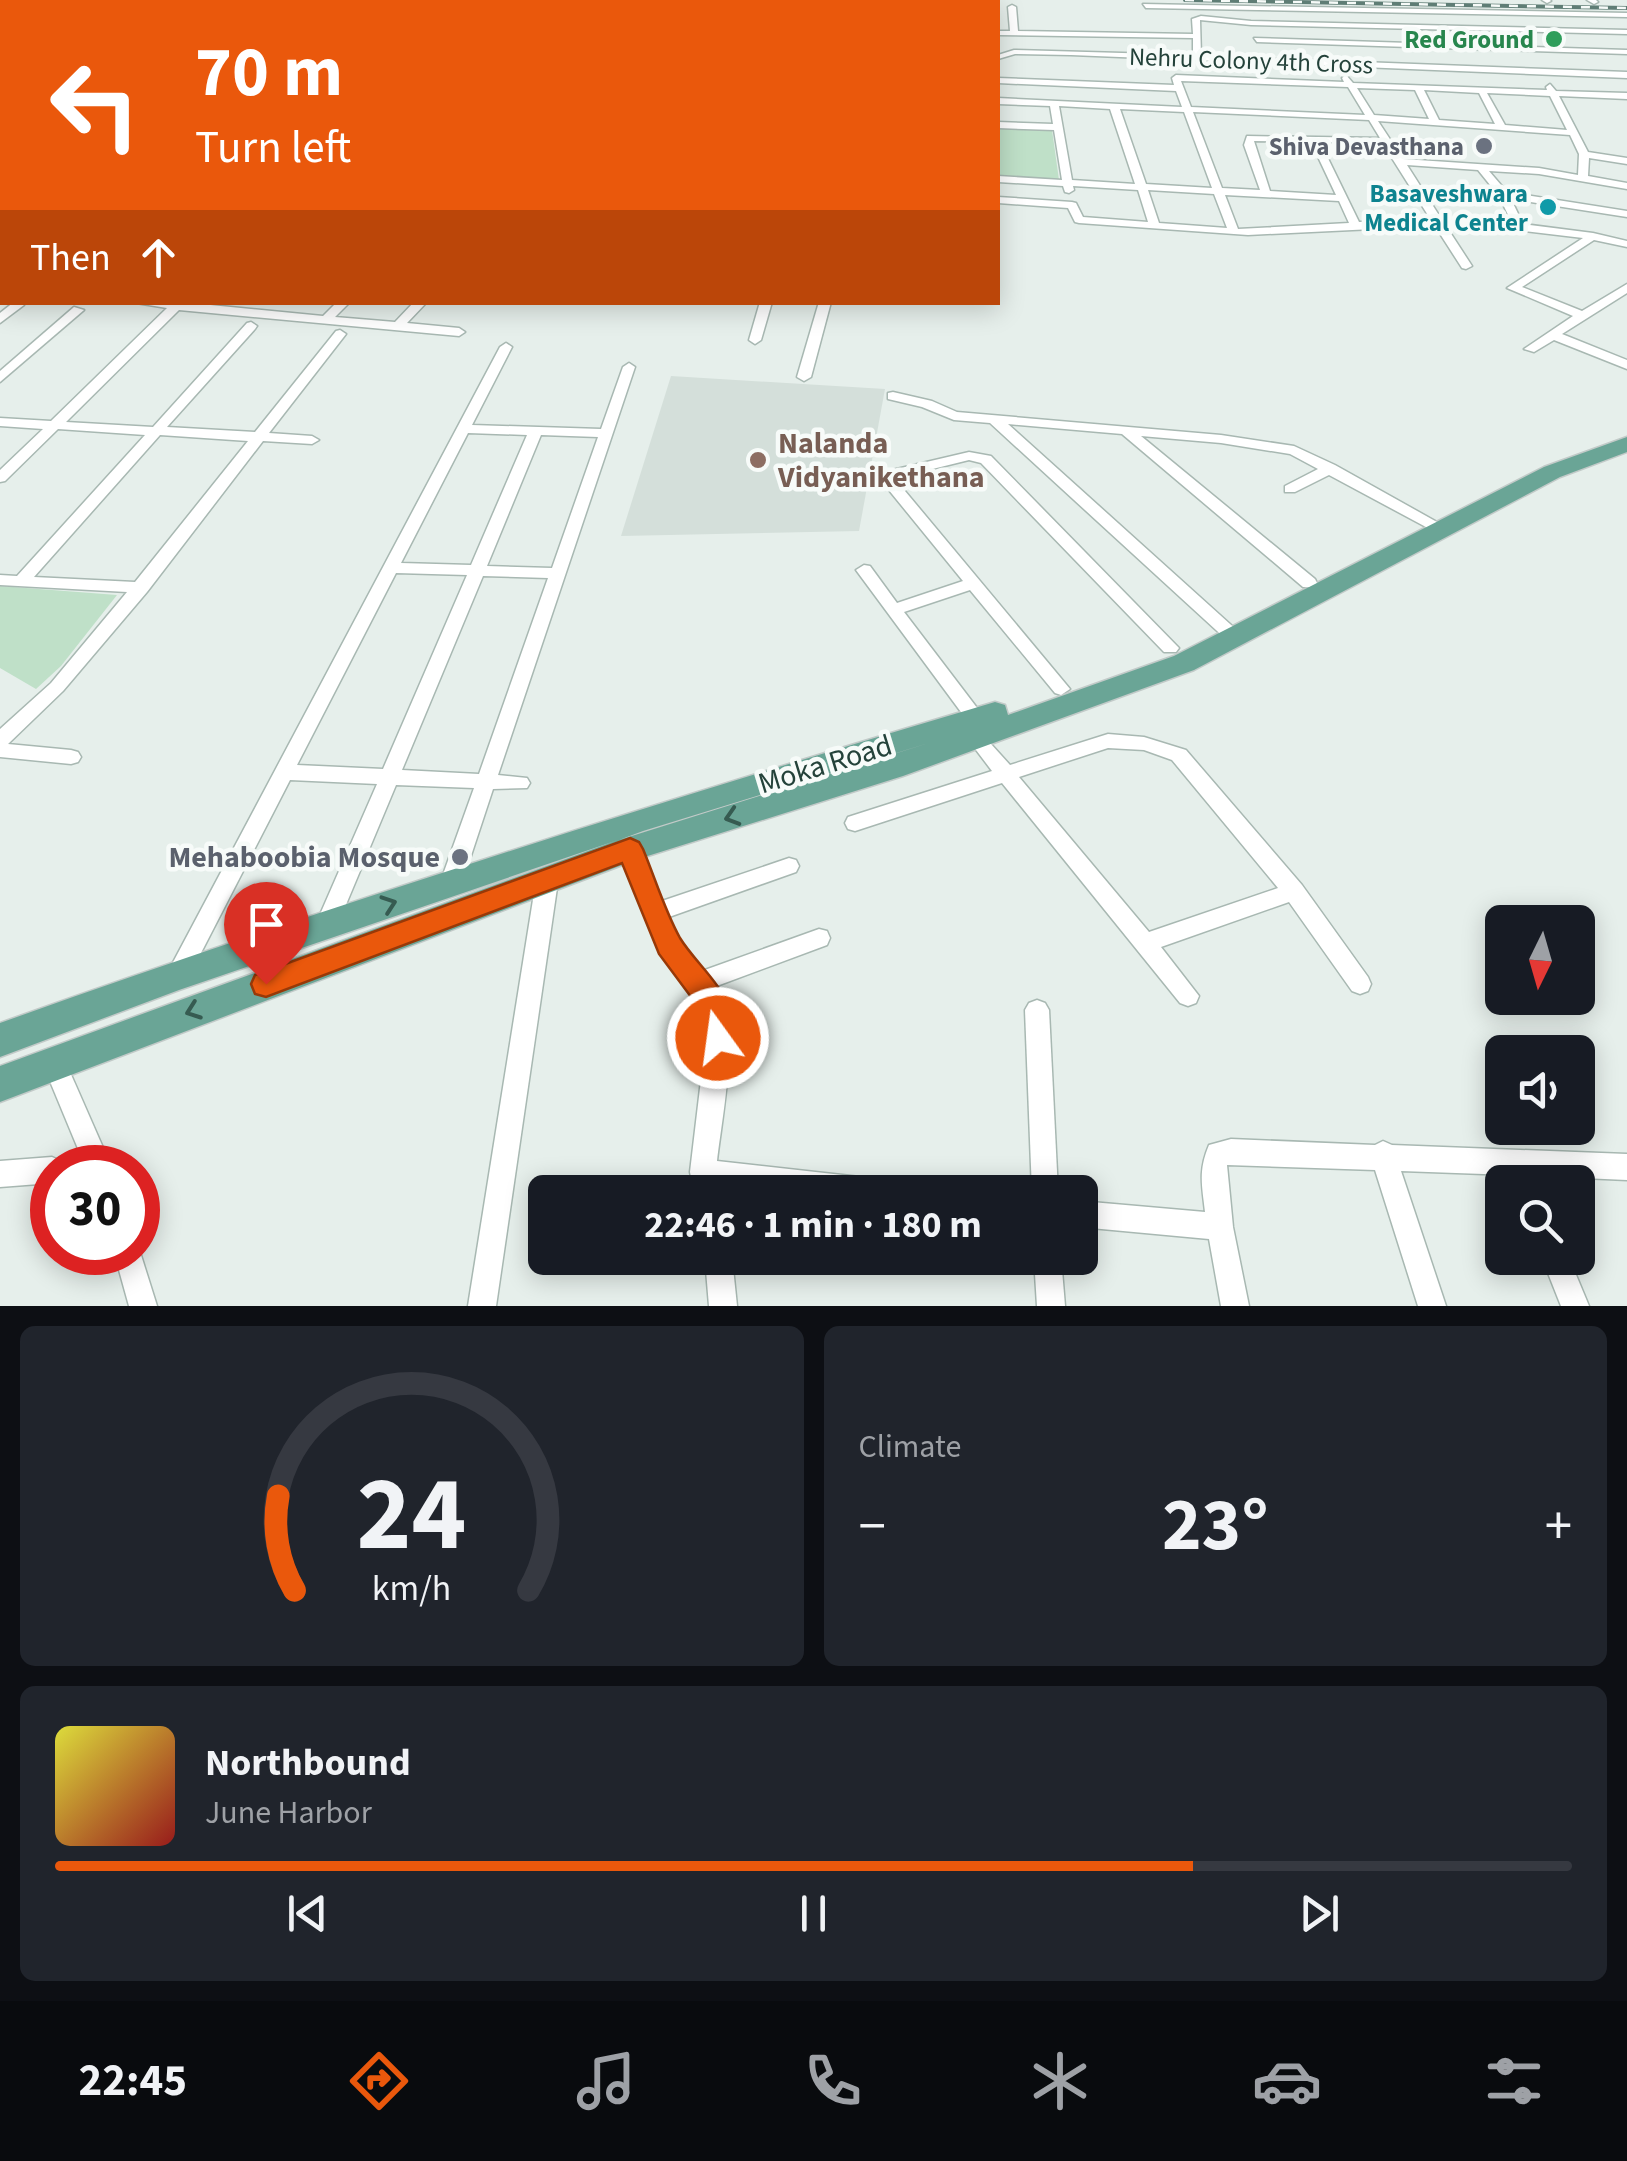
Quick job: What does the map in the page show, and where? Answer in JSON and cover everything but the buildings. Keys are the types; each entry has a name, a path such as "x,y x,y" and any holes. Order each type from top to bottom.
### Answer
{"main road":[{"name":"Moka Road","path":"0,1040 178,975 636,821 979,730 1061,688 1228,631 1436,526 1532,465 1627,433"},
{"name":"Moka Road","path":"547,882 630,849 1184,662 1309,583 1552,472 1627,444"},
{"path":"0,1084 547,882"}],"street":[{"path":"1146,6 1627,15"},
{"path":"1012,7 1014,33"},
{"path":"1240,9 1250,22 1261,61"},
{"path":"1339,10 1351,26"},
{"path":"1478,12 1522,49"},
{"path":"1197,58 1196,20 1200,18 1351,26 1627,32"},
{"path":"1067,19 1075,72"},
{"path":"1126,20 1143,35"},
{"path":"1410,27 1427,46"},
{"path":"1596,32 1626,52"},
{"path":"1000,33 1196,36"},
{"path":"1143,35 1144,75"},
{"path":"1257,40 1626,52"},
{"path":"1390,44 1406,66"},
{"path":"1540,50 1562,72"},
{"name":"Nehru Colony 4th Cross","path":"1006,62 1014,52 1072,53 1627,75"},
{"path":"1338,64 1466,266"},
{"path":"1540,72 1584,154 1583,177"},
{"path":"1233,230 1176,78 1627,96"},
{"path":"1218,78 1230,111"},
{"path":"1000,80 1177,88"},
{"path":"1418,87 1435,122"},
{"path":"1481,90 1501,127"},
{"path":"1000,101 1371,118 1574,133"},
{"path":"1054,104 1072,205 1079,220 1280,231 1355,224 1520,229 1593,236 1627,244"},
{"path":"1114,106 1155,226"},
{"path":"1000,125 1057,127"},
{"path":"1266,194 1250,138 1386,141"},
{"path":"1314,138 1355,224"},
{"path":"1584,154 1627,160"},
{"path":"1403,162 1583,177 1627,186"},
{"path":"1480,166 1504,195 1520,229"},
{"path":"1000,179 1342,198"},
{"path":"1504,195 1627,214"},
{"path":"1000,200 1072,205"},
{"path":"1583,316 1513,288 1593,236"},
{"path":"1530,349 1626,289"},
{"path":"0,320 18,305"},
{"path":"166,305 459,332"},
{"path":"325,320 341,305"},
{"path":"398,326 418,305"},
{"path":"756,340 765,305"},
{"path":"804,377 823,305"},
{"path":"0,478 176,306"},
{"path":"0,378 78,310"},
{"path":"21,581 251,326"},
{"path":"0,740 56,686 141,588 340,334"},
{"path":"1554,335 1627,365"},
{"path":"178,975 506,346"},
{"path":"450,883 629,367"},
{"path":"893,396 954,416 1294,450 1436,526"},
{"path":"994,419 1228,631"},
{"path":"0,422 312,440"},
{"path":"464,429 607,433"},
{"path":"326,926 536,431"},
{"path":"1127,432 1309,583"},
{"path":"1061,688 893,486 893,474 969,456 986,459 1170,648"},
{"path":"1290,489 1330,468"},
{"path":"391,568 558,572"},
{"path":"864,570 979,730 1001,773 1188,996"},
{"path":"0,580 141,588"},
{"path":"894,610 972,584"},
{"path":"856,823 1108,741 1155,744 1179,755 1294,891 1360,984"},
{"path":"0,750 71,757"},
{"path":"284,772 520,783"},
{"path":"630,849 669,945 714,1005 718,1038 706,1175"},
{"path":"655,913 789,866"},
{"path":"482,1306 547,882"},
{"path":"1146,943 1294,891"},
{"path":"698,983 819,938"},
{"path":"1037,1010 1044,1175"},
{"path":"54,1062 90,1145"},
{"path":"1235,1306 1213,1169 1218,1154 1383,1154 1485,1167"},
{"path":"1383,1154 1432,1306"},
{"path":"1595,1168 1627,1166"},
{"path":"0,1174 30,1172"},
{"path":"1098,1216 1220,1227"},
{"path":"134,1275 143,1306"},
{"path":"720,1275 723,1306"},
{"path":"1049,1275 1051,1306"},
{"path":"1563,1275 1575,1306"}],"shaded area":[{"name":"Nalanda Vidyanikethana","path":"671,376 885,389 859,531 621,536"}],"green space":[{"path":"1000,127 1052,130 1059,180 1000,177"},
{"path":"0,586 117,595 61,666 36,689 0,668"}],"railway":[{"path":"1185,0 1627,8"}],"place":[{"name":"Red Ground","path":"1554,39"},
{"name":"Shiva Devasthana","path":"1484,146"},
{"name":"Basaveshwara Medical Center","path":"1548,207"},
{"name":"Nalanda Vidyanikethana","path":"758,460"},
{"name":"Mehaboobia Mosque","path":"460,857"}],"route":[{"path":"266,984 630,849 669,945 690,976 706,989 714,1005 718,1038"}]}
